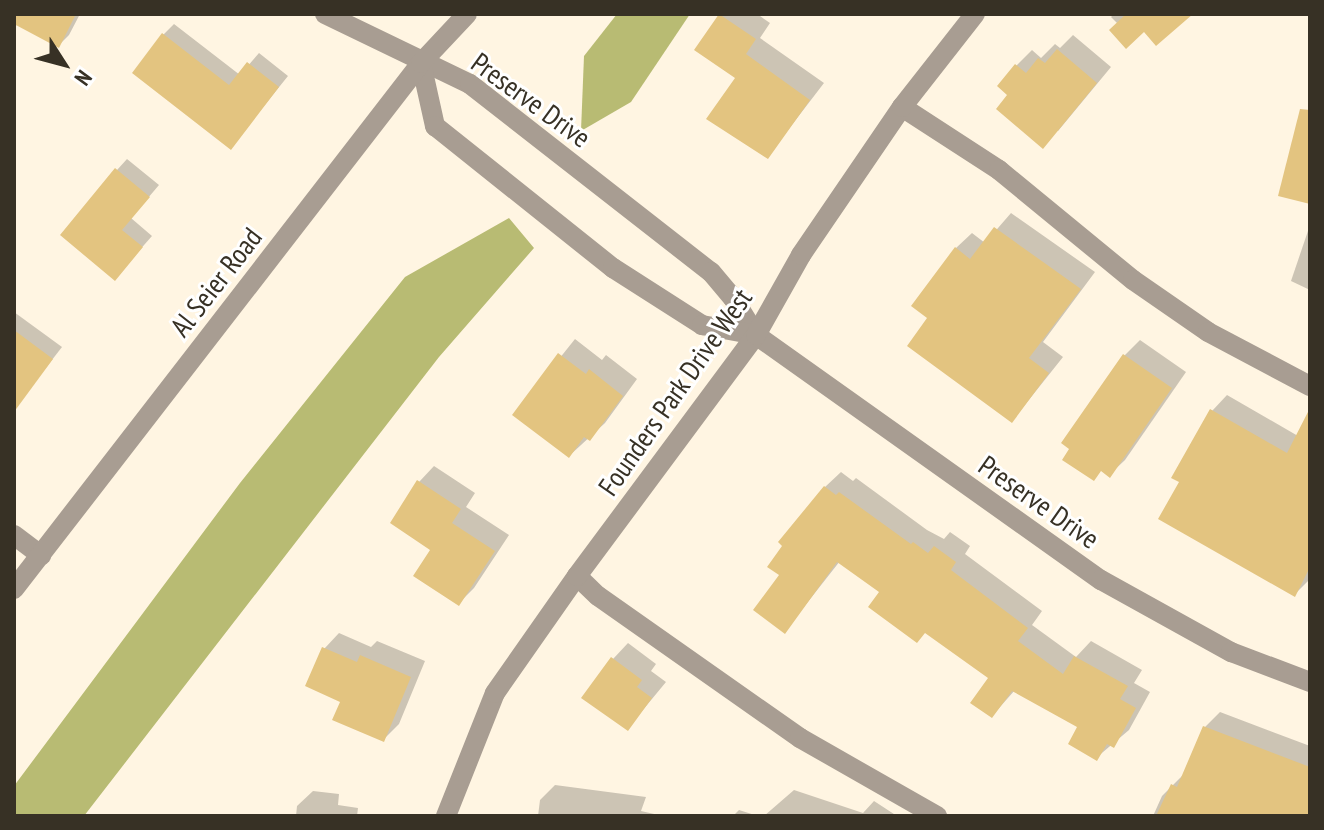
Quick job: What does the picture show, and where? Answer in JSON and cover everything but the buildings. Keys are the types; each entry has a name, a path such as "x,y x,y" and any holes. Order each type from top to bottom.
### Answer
{"street":[{"path":"325,14 421,63"},
{"name":"Al Seier Road","path":"14,589 421,63 467,14"},
{"name":"Founders Park Drive West","path":"446,816 495,693 577,576 756,335 801,255 902,107 975,14"},
{"name":"Preserve Drive","path":"421,63 435,126 447,136 613,268 702,325 756,335"},
{"name":"Preserve Drive","path":"421,63 470,84 711,272 733,298 756,335 1101,580 1231,652 1310,682"},
{"path":"902,107 999,170 1133,280 1196,323 1310,386"},
{"path":"14,535 41,555"},
{"path":"577,576 598,596 800,738 937,816"}],"green space":[{"path":"617,14 690,14 631,102 581,131 584,56"},
{"path":"509,218 534,248 439,357 84,816 14,816 14,786 240,483 405,277"}]}
